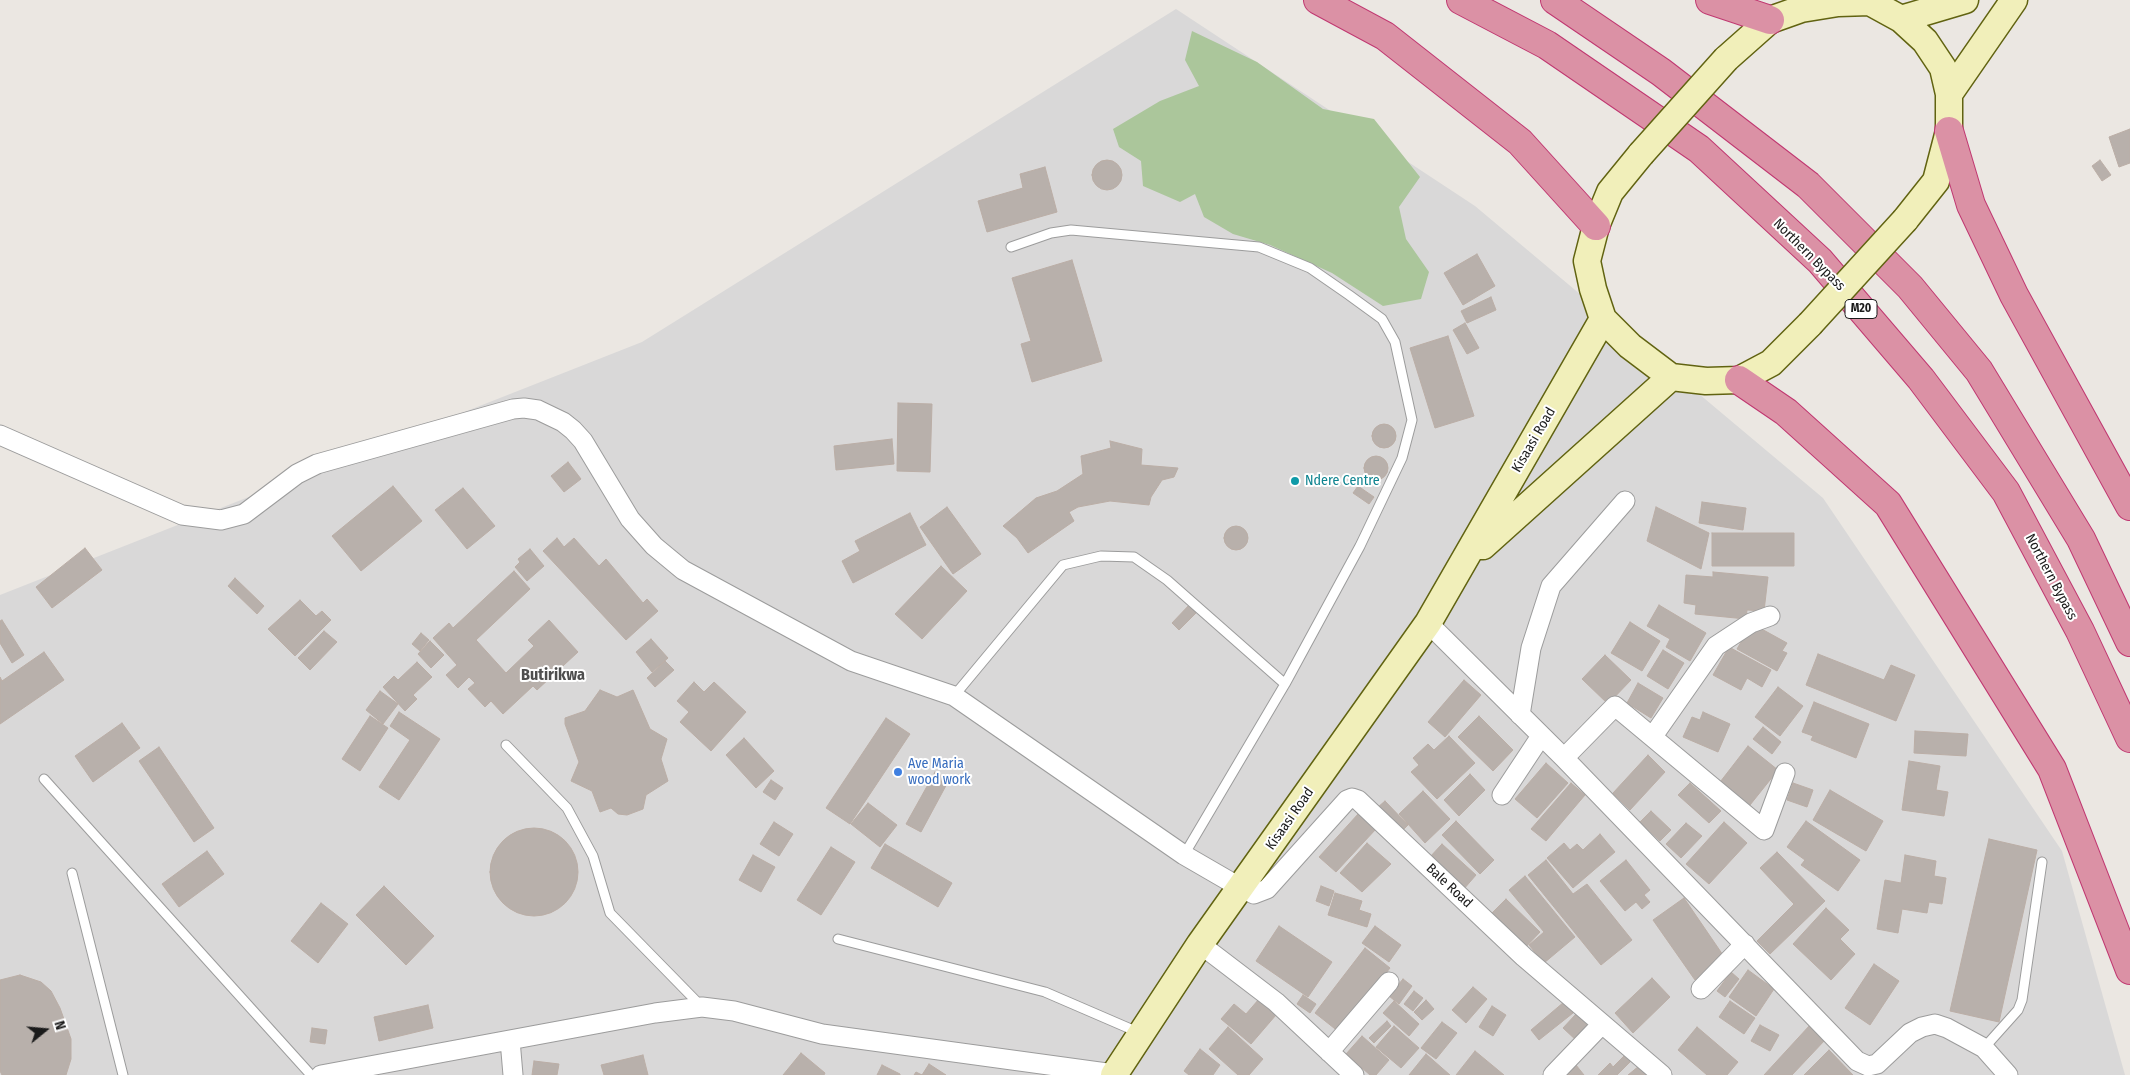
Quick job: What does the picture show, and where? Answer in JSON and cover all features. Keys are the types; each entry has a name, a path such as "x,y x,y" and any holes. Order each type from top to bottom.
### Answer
{"highway":[{"path":"1318,0 1386,36 1520,142 1596,226"},
{"name":"Northern Bypass","path":"1461,0 1547,45 1699,149 1820,261 1921,379 2006,492 2080,631 2130,738"},
{"path":"1555,0 1661,72 1808,185 1910,287 1984,380 2080,539 2130,642"},
{"path":"1710,0 1770,20"},
{"path":"1949,131 1971,205 2009,286 2130,506"},
{"path":"1739,380 1786,412 1888,504 2052,769 2130,970"}],"main road":[{"path":"1901,18 1964,0"},
{"path":"1949,94 2014,0"},
{"path":"1838,2 1870,2 1901,18 1925,41 1943,68 1949,94 1949,131 1936,181 1906,220 1772,363 1739,380 1706,381 1671,377 1630,346 1603,319 1592,289 1587,261 1596,226 1610,192 1641,154 1726,59 1770,20 1801,9 1838,2"},
{"name":"Kisaasi Road","path":"1114,1075 1200,944 1428,623 1603,319"},
{"name":"Kisaasi Road","path":"1465,561 1671,377"}],"street":[{"path":"0,435 182,515 221,520 244,514 297,474 317,464 513,409 538,410 563,422 583,441 630,519 654,546 683,570 851,661 954,696 1184,855 1241,888"},
{"path":"1520,715 1531,648 1550,586 1625,501"},
{"path":"1653,736 1716,646 1751,624 1770,616"},
{"path":"1428,623 1564,758 1857,1061 1868,1066 1877,1064 1910,1034 1922,1027 1935,1024 1984,1048 2008,1075"},
{"path":"1564,758 1614,706 1653,736 1764,830 1785,773"},
{"path":"1502,795 1541,736"},
{"name":"Bale Road","path":"1241,888 1254,894 1266,889 1347,800 1358,800 1524,957 1662,1075"},
{"path":"1200,944 1276,1002 1354,1075"},
{"path":"1701,989 1745,944"},
{"path":"1329,1052 1389,982"},
{"path":"321,1075 702,1007 734,1011 822,1034 1114,1075"},
{"path":"1553,1075 1602,1024"},
{"path":"510,1040 513,1075"}],"lane":[{"path":"1012,247 1051,233 1072,230 1259,247 1310,268 1382,319 1394,342 1412,420 1402,458 1360,546 1285,684 1184,855"},
{"path":"954,696 1063,565 1101,556 1134,557 1168,580 1285,684"},
{"path":"506,745 567,808 593,856 610,913 702,1007"},
{"path":"44,779 311,1075"},
{"path":"1984,1048 2018,1010 2022,1000 2042,862"},
{"path":"72,873 122,1075"},
{"path":"838,939 1045,992 1141,1033"}],"shaded area":[{"path":"1176,9 1475,206 1823,498 2062,851 2125,1075 0,1075 0,595 642,342"}],"green space":[{"path":"1192,31 1257,62 1323,109 1374,119 1420,177 1399,207 1406,239 1429,272 1421,299 1383,306 1332,273 1270,245 1233,234 1204,217 1195,194 1180,202 1143,186 1141,161 1119,147 1113,129 1160,101 1199,86 1185,60"}],"building":[{"path":"2130,129 2130,163 2119,167 2109,137"},
{"path":"1107,160 1118,164 1122,175 1118,186 1107,190 1096,186 1092,175 1096,164"},
{"path":"2100,160 2111,175 2102,181 2092,166"},
{"path":"1045,167 1057,212 987,232 978,201 1023,188 1020,174"},
{"path":"1477,254 1495,286 1463,305 1444,273"},
{"path":"1072,260 1102,361 1032,382 1021,344 1031,341 1012,278"},
{"path":"1491,297 1496,310 1467,323 1461,311"},
{"path":"1465,323 1479,348 1467,354 1453,330"},
{"path":"1448,336 1474,416 1435,428 1410,348"},
{"path":"898,403 932,404 930,472 897,471"},
{"path":"1384,424 1389,425 1395,431 1395,441 1389,447 1384,448 1379,447 1373,441 1372,436 1373,431 1379,425"},
{"path":"892,439 894,464 836,470 834,446"},
{"path":"1110,441 1142,449 1141,465 1178,468 1174,477 1162,480 1151,497 1149,505 1110,501 1078,507 1069,512 1074,521 1028,553 1017,538 1003,526 1036,498 1057,491 1083,474 1081,456 1111,448"},
{"path":"1376,456 1381,457 1387,463 1387,473 1381,479 1376,480 1371,479 1365,473 1364,468 1365,463 1371,457"},
{"path":"568,462 581,479 564,492 551,476"},
{"path":"393,486 422,521 361,571 332,536"},
{"path":"1358,486 1374,497 1369,504 1353,493"},
{"path":"463,488 495,526 467,549 435,510"},
{"path":"1702,502 1746,508 1743,530 1699,523"},
{"path":"947,507 981,554 953,574 920,527"},
{"path":"1656,507 1709,533 1701,569 1647,541"},
{"path":"910,513 926,545 853,583 842,561 860,551 855,541"},
{"path":"1236,526 1241,527 1247,533 1247,543 1241,549 1236,550 1231,549 1225,543 1224,538 1225,533 1231,527"},
{"path":"1712,533 1794,533 1794,566 1712,566"},
{"path":"557,538 564,547 574,538 599,566 606,559 643,603 647,599 658,611 626,640 543,551"},
{"path":"85,548 102,570 52,608 36,587"},
{"path":"530,549 544,566 527,581 515,567 520,562 518,559"},
{"path":"941,566 967,591 922,639 895,614"},
{"path":"514,571 530,589 476,640 506,673 534,646 528,640 549,620 578,652 537,690 533,686 503,714 491,701 485,707 468,689 475,683 469,677 458,688 446,675 457,665 433,638 449,623 453,628"},
{"path":"1713,572 1768,577 1764,611 1747,610 1746,619 1695,614 1696,605 1684,603 1686,575 1713,577"},
{"path":"235,578 264,606 257,614 228,586"},
{"path":"300,600 316,616 322,611 331,620 295,656 268,629"},
{"path":"1191,603 1198,611 1179,630 1172,623"},
{"path":"1659,605 1706,633 1690,661 1666,647 1670,639 1647,626"},
{"path":"2,620 24,655 12,663 0,643 0,621"},
{"path":"1630,622 1660,641 1642,671 1611,653"},
{"path":"1758,627 1787,643 1782,651 1787,653 1777,671 1737,649 1749,628 1756,632"},
{"path":"324,631 337,642 310,670 298,658"},
{"path":"421,633 429,640 420,651 412,644"},
{"path":"651,639 668,658 652,672 636,652"},
{"path":"430,641 444,655 431,668 418,654"},
{"path":"1729,647 1771,670 1762,687 1747,678 1741,690 1713,675"},
{"path":"1663,650 1684,663 1668,689 1647,676"},
{"path":"44,652 64,680 0,724 0,677 2,681"},
{"path":"1818,654 1884,680 1891,665 1915,675 1896,721 1806,685"},
{"path":"1605,655 1631,680 1608,704 1582,679"},
{"path":"665,661 674,670 655,687 647,678"},
{"path":"417,662 432,677 413,695 417,699 405,711 383,687 394,676 398,680"},
{"path":"1464,680 1481,695 1445,737 1428,722"},
{"path":"694,682 704,692 714,682 746,712 711,751 680,722 689,712 677,701"},
{"path":"1638,683 1663,698 1651,718 1627,703"},
{"path":"1778,687 1803,706 1780,736 1755,717"},
{"path":"600,690 617,697 633,690 650,729 667,739 661,759 668,781 646,795 643,809 627,815 618,814 611,808 600,812 592,791 571,781 579,762 565,724 565,718 585,711"},
{"path":"380,691 398,704 383,724 366,710"},
{"path":"1814,702 1869,724 1856,758 1811,740 1813,736 1802,732"},
{"path":"399,712 440,739 399,800 379,787 410,740 390,726"},
{"path":"1703,712 1730,724 1718,752 1683,737 1692,717 1700,720"},
{"path":"370,716 388,728 360,771 342,759"},
{"path":"1479,716 1513,750 1493,771 1458,737"},
{"path":"886,718 910,734 850,824 826,808"},
{"path":"122,723 140,748 93,782 75,756"},
{"path":"1763,727 1781,742 1772,754 1753,739"},
{"path":"1915,731 1968,734 1966,756 1914,753"},
{"path":"1449,736 1475,763 1437,799 1411,772 1419,765 1413,758 1428,744 1434,750"},
{"path":"744,738 774,771 756,788 726,755"},
{"path":"1748,746 1778,770 1746,810 1717,786"},
{"path":"159,747 214,828 194,842 139,761"},
{"path":"1648,755 1665,772 1630,810 1613,793"},
{"path":"1909,761 1940,766 1936,790 1948,792 1944,816 1902,810"},
{"path":"1546,763 1568,783 1537,818 1515,799"},
{"path":"935,772 949,780 921,832 906,824"},
{"path":"1470,774 1485,790 1459,816 1444,800"},
{"path":"771,780 783,788 775,800 763,792"},
{"path":"1571,783 1585,795 1546,841 1531,829"},
{"path":"1690,783 1721,811 1709,823 1678,795"},
{"path":"1793,783 1813,790 1807,807 1787,800"},
{"path":"1830,790 1883,821 1866,851 1813,820"},
{"path":"1423,791 1450,819 1425,843 1399,814"},
{"path":"1385,801 1408,825 1400,833 1377,808"},
{"path":"868,803 897,825 880,847 851,824"},
{"path":"1651,811 1671,830 1660,841 1640,822"},
{"path":"1359,813 1376,829 1336,872 1319,857"},
{"path":"1456,821 1494,860 1480,874 1442,835"},
{"path":"1806,821 1860,860 1838,891 1801,865 1805,860 1787,847"},
{"path":"774,822 793,834 779,856 760,844"},
{"path":"1724,822 1747,843 1709,884 1686,864"},
{"path":"1686,823 1702,836 1681,858 1666,844"},
{"path":"534,828 551,831 565,841 575,855 578,872 575,889 565,903 551,913 534,916 517,913 503,903 493,889 490,872 493,855 503,841 517,831"},
{"path":"1600,834 1615,852 1573,888 1547,858 1564,843 1570,850 1577,844 1583,850"},
{"path":"1989,839 2037,850 1999,1022 1950,1011"},
{"path":"1367,843 1391,864 1362,892 1340,873"},
{"path":"885,844 952,883 938,907 871,868"},
{"path":"1442,844 1476,875 1463,890 1429,858"},
{"path":"831,847 855,862 821,915 797,900"},
{"path":"207,851 224,874 179,907 162,884"},
{"path":"1777,852 1825,901 1770,954 1757,941 1794,904 1760,868"},
{"path":"753,855 775,867 761,892 739,880"},
{"path":"1905,855 1936,861 1934,876 1946,878 1942,904 1929,902 1927,913 1902,909 1898,933 1877,929 1885,880 1901,883"},
{"path":"1546,860 1573,894 1587,884 1632,940 1601,965 1528,875"},
{"path":"1626,860 1650,890 1644,895 1650,902 1642,909 1636,902 1625,911 1600,881"},
{"path":"1525,876 1575,937 1544,963 1529,945 1544,932 1509,890"},
{"path":"384,886 434,936 406,965 356,915"},
{"path":"1321,886 1334,891 1329,906 1316,901"},
{"path":"1335,893 1362,901 1359,910 1371,914 1367,927 1328,915"},
{"path":"1684,898 1725,958 1695,980 1653,920"},
{"path":"1506,899 1540,932 1523,950 1489,916"},
{"path":"321,903 348,924 318,963 291,941"},
{"path":"1826,908 1849,930 1840,939 1855,954 1831,980 1793,944"},
{"path":"1279,926 1332,962 1308,997 1256,961"},
{"path":"1375,926 1401,945 1389,962 1362,943"},
{"path":"1365,948 1390,968 1339,1032 1315,1013"},
{"path":"1874,964 1899,981 1870,1025 1845,1008"},
{"path":"1748,970 1774,989 1756,1016 1729,997"},
{"path":"1731,972 1739,979 1725,997 1717,991"},
{"path":"20,975 41,982 51,991 60,1008 71,1039 71,1059 66,1075 2,1075 0,1071 0,980"},
{"path":"1652,978 1670,997 1633,1033 1615,1013"},
{"path":"1403,979 1412,986 1399,1004 1389,996"},
{"path":"1473,987 1487,999 1466,1023 1452,1010"},
{"path":"1414,991 1423,998 1413,1011 1404,1004"},
{"path":"1303,995 1316,1004 1310,1013 1297,1004"},
{"path":"1259,999 1276,1015 1251,1044 1221,1019 1234,1004 1246,1014"},
{"path":"1426,1000 1434,1009 1422,1020 1414,1012"},
{"path":"1394,1001 1419,1024 1409,1036 1383,1013"},
{"path":"1730,1001 1755,1018 1744,1034 1719,1017"},
{"path":"1564,1002 1573,1013 1539,1040 1531,1030"},
{"path":"428,1005 433,1028 379,1041 374,1017"},
{"path":"1492,1006 1506,1015 1493,1036 1479,1027"},
{"path":"1576,1014 1591,1027 1577,1041 1563,1028"},
{"path":"1387,1021 1391,1026 1374,1043 1369,1038"},
{"path":"1442,1022 1457,1033 1436,1059 1421,1048"},
{"path":"1760,1025 1779,1035 1770,1051 1751,1041"},
{"path":"1810,1025 1825,1040 1792,1075 1764,1075"},
{"path":"1394,1026 1419,1048 1401,1068 1376,1047"},
{"path":"1228,1027 1263,1059 1249,1075 1238,1075 1209,1049"},
{"path":"1697,1027 1738,1062 1727,1075 1707,1075 1678,1050"},
{"path":"312,1028 327,1030 325,1044 310,1042"},
{"path":"1362,1036 1389,1060 1376,1075 1370,1075 1346,1054"},
{"path":"1200,1049 1220,1065 1213,1075 1189,1075 1184,1071"},
{"path":"1829,1050 1853,1075 1804,1075"},
{"path":"1475,1051 1504,1075 1456,1075"},
{"path":"801,1053 825,1073 824,1075 783,1075"},
{"path":"1426,1054 1450,1075 1409,1075"},
{"path":"643,1055 648,1075 604,1075 601,1065"},
{"path":"1625,1055 1631,1061 1617,1075 1598,1075 1610,1063 1613,1067"},
{"path":"534,1061 559,1064 557,1075 532,1075"},
{"path":"929,1064 946,1075 922,1075"},
{"path":"882,1065 900,1074 900,1075 877,1075"},
{"path":"1576,1065 1584,1075 1566,1075"},
{"path":"1639,1066 1647,1075 1628,1075"}],"place":[{"name":"Ndere Centre","path":"1295,481"},
{"name":"Ave Maria wood work","path":"898,772"}],"district":[{"name":"Butirikwa","path":"553,676"}]}
